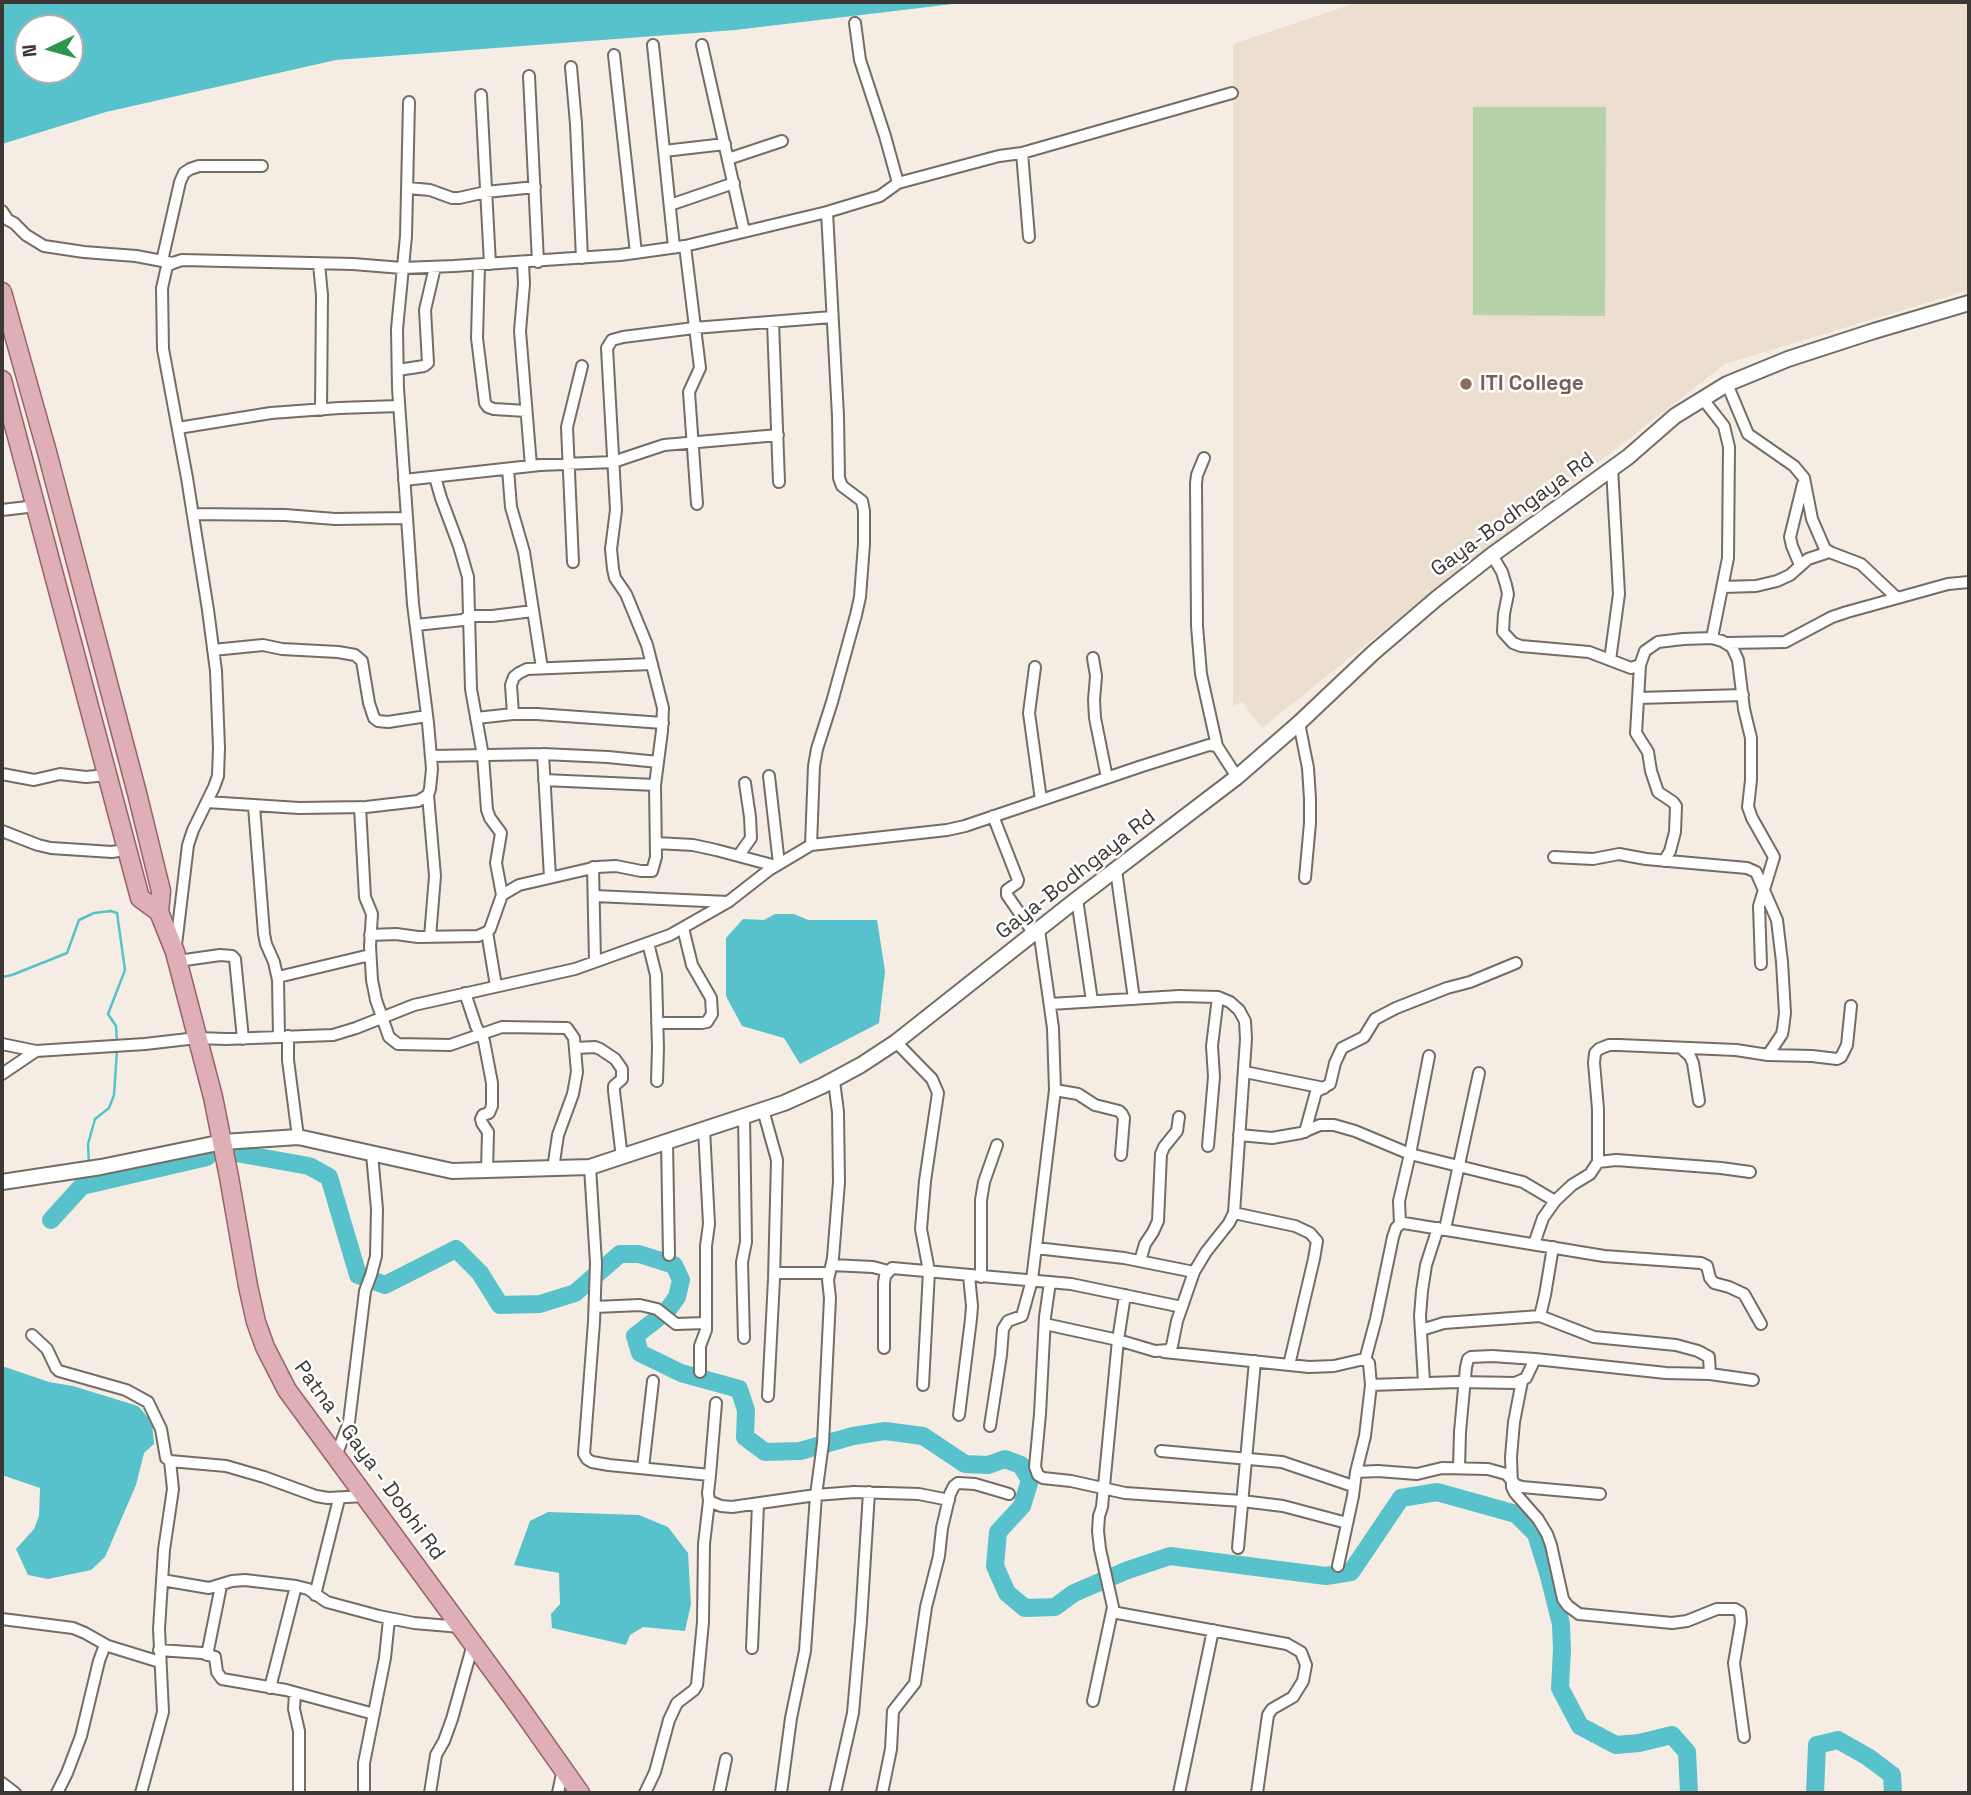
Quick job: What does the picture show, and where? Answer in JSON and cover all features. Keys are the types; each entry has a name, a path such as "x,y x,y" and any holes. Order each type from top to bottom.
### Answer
{"main road":[{"path":"2,292 126,751 161,891 159,912"},
{"path":"2,380 140,898 159,912"},
{"name":"Patna - Gaya - Dobhi Rd","path":"159,912 176,956 223,1142 248,1286 265,1347 287,1390 580,1793"}],"street":[{"path":"855,23 860,60 898,183"},
{"path":"653,45 670,205 700,368 689,392 697,504"},
{"path":"702,45 744,231"},
{"path":"614,55 636,253"},
{"path":"571,67 582,258"},
{"path":"529,76 538,262"},
{"path":"2,211 8,220 26,235 44,246 167,262 182,260 402,268 523,263 636,253 679,246 827,212 880,197 898,183 999,156 1022,153 1232,93"},
{"path":"481,95 486,192 485,265 477,338 485,403 494,409 526,411"},
{"path":"409,102 406,236 397,329 398,370 416,625 432,769 428,795 435,876 430,937"},
{"path":"728,159 782,141"},
{"path":"664,151 724,144"},
{"path":"1022,153 1029,237"},
{"path":"243,1039 235,959 232,956 176,956 188,845 218,776 219,726 214,650 163,349 161,306 180,182 184,173 199,166 261,166"},
{"path":"670,205 734,183"},
{"path":"408,188 430,190 452,198 534,187"},
{"path":"811,845 814,766 856,615 864,544 862,501 842,486 839,478 827,212"},
{"path":"523,263 520,331 531,466"},
{"path":"319,264 322,295 321,410"},
{"path":"398,370 428,363 425,310 435,267"},
{"name":"Gaya-Bodhgaya Rd","path":"2,1182 100,1167 223,1142 298,1137 439,1169 487,1171 590,1167 762,1110 834,1081 896,1042 1237,777 1436,599 1628,457 1675,416 1727,384 1788,359 1969,303"},
{"path":"502,895 519,885 593,867 616,866 641,872 652,871 656,863 655,785 663,723 662,702 647,645 631,604 612,569 611,549 616,510 607,357 609,343 617,338 694,328 832,317"},
{"path":"773,322 779,482"},
{"path":"573,562 567,427 582,366"},
{"path":"1727,384 1748,434 1794,467 1804,478 1812,520 1821,542 1829,552 1861,564 1897,598"},
{"path":"1702,398 1724,426 1729,447 1728,558 1712,638"},
{"path":"178,428 255,415 399,407"},
{"path":"404,480 531,466 613,462 653,447 778,435"},
{"path":"1204,458 1196,483 1197,626 1201,674 1217,746 1237,777"},
{"path":"1610,660 1619,594 1612,468"},
{"path":"508,469 511,507 524,552 542,668"},
{"path":"436,477 464,559 469,591 469,675 483,756 487,810 501,833 496,863 502,895 487,932 496,986"},
{"path":"1800,565 1790,537 1804,478"},
{"path":"2,510 36,506"},
{"path":"193,514 260,514 335,519 407,518"},
{"path":"1723,587 1756,586 1777,581 1790,575 1808,559 1829,552"},
{"path":"1492,555 1502,572 1508,594 1503,632 1513,643 1589,652 1631,668 1640,665"},
{"path":"1664,861 1675,832 1676,806 1658,792 1647,752 1636,733 1640,665 1645,651 1658,642 1712,638 1727,643 1785,642 1832,617 1948,584 1969,582"},
{"path":"416,625 463,620 469,616 533,611"},
{"path":"1727,643 1738,660 1751,738 1748,807 1774,857 1759,906 1762,964"},
{"path":"214,650 263,645 355,655 362,661 374,718 388,722 427,716"},
{"path":"1093,658 1096,677 1096,729 1107,778"},
{"path":"513,714 510,693 514,677 527,669 651,664"},
{"path":"1035,667 1029,713 1041,800"},
{"path":"1639,698 1743,695"},
{"path":"476,718 552,714 663,723"},
{"path":"1299,723 1308,768 1310,799 1305,878"},
{"path":"2,1044 36,1051 197,1038 333,1035 414,1005 549,975 670,935 728,902 777,865 811,845 947,830 1193,750 1217,746"},
{"path":"431,757 543,754 658,762"},
{"path":"543,754 550,877"},
{"path":"2,774 34,780 60,774 86,777 107,775"},
{"path":"769,776 777,865"},
{"path":"544,780 655,785"},
{"path":"738,855 751,838 745,783"},
{"path":"207,802 299,808 360,807 407,803 428,795"},
{"path":"254,806 264,934 278,977 298,1137"},
{"path":"360,807 365,897 372,914 370,956 374,991 389,1037 398,1044 455,1044 502,1027 567,1028 574,1038 576,1048 576,1082 558,1135 553,1169"},
{"path":"990,1426 1003,1329 1008,1321 1022,1316 1032,1280 1055,1090 1055,1048 1050,1004 1037,932 1007,895 1007,890 1018,880 993,816"},
{"path":"2,831 51,848 118,852 126,847"},
{"path":"656,842 692,845 777,865"},
{"path":"1554,857 1592,859 1619,854 1752,869 1759,876 1780,933 1785,1013 1782,1034 1768,1055"},
{"path":"593,867 595,962"},
{"path":"1116,870 1134,999"},
{"path":"595,896 728,902"},
{"path":"1077,900 1092,1001"},
{"path":"657,1023 702,1023 707,1022 712,1014 709,992 692,965 683,928"},
{"path":"370,935 470,936 487,932"},
{"path":"648,943 656,975 657,1081"},
{"path":"278,977 370,956"},
{"path":"1305,1132 1316,1093 1329,1084 1342,1048 1364,1037 1380,1015 1516,963"},
{"path":"465,993 486,1049 492,1090 489,1113 481,1119 488,1132 487,1171"},
{"path":"1050,1004 1179,996 1218,997 1234,1005 1245,1021 1247,1039 1234,1213 1194,1272 1172,1346 1164,1352"},
{"path":"1208,1146 1214,1077 1212,1046 1218,997"},
{"path":"1534,1244 1543,1218 1555,1201 1572,1185 1590,1174 1598,1162 1598,1109 1594,1063 1599,1049 1609,1045 1736,1050 1768,1055 1837,1059 1841,1057 1849,1036 1851,1006"},
{"path":"896,1042 932,1079 938,1093 921,1229 929,1271 923,1385"},
{"path":"576,1048 600,1049 615,1059 622,1069 622,1079 614,1086 622,1157"},
{"path":"1681,1048 1693,1063 1699,1101"},
{"path":"2,1074 36,1051"},
{"path":"1365,1360 1393,1237 1400,1224 1399,1200 1429,1056"},
{"path":"1245,1072 1324,1088"},
{"path":"1424,1382 1421,1305 1426,1265 1442,1229 1459,1167 1479,1073"},
{"path":"781,1793 791,1718 805,1651 816,1495 823,1443 830,1269 839,1182 838,1112 834,1081"},
{"path":"1055,1090 1078,1094 1095,1104 1119,1111 1124,1118 1121,1155"},
{"path":"762,1110 777,1160 775,1273 768,1396"},
{"path":"744,1115 744,1338"},
{"path":"1140,1261 1145,1244 1158,1221 1161,1154 1177,1131 1179,1117"},
{"path":"1239,1135 1272,1138 1305,1132 1314,1126 1334,1125 1410,1154 1523,1182 1555,1201"},
{"path":"700,1372 700,1346 706,1330 709,1213 704,1129"},
{"path":"667,1142 669,1255"},
{"path":"959,1415 971,1319 981,1200 984,1182 997,1145"},
{"path":"336,1456 349,1422 366,1286 372,1275 376,1256 377,1222 372,1154"},
{"path":"1598,1162 1616,1160 1750,1172"},
{"path":"590,1167 596,1285 584,1454 592,1462 710,1475"},
{"path":"1234,1213 1295,1226 1310,1233 1317,1241 1289,1365"},
{"path":"1400,1224 1604,1256 1701,1263 1707,1266 1714,1283 1744,1294 1760,1324"},
{"path":"1539,1316 1553,1247"},
{"path":"1036,1248 1140,1261 1194,1272"},
{"path":"775,1273 873,1267 888,1271 897,1268 1093,1287 1182,1307"},
{"path":"884,1348 884,1283 888,1271"},
{"path":"1050,1282 1036,1471 1043,1479 1054,1478 1125,1493 1293,1508 1347,1523"},
{"path":"1093,1701 1112,1612 1111,1593 1098,1531 1125,1295"},
{"path":"595,1307 633,1305 661,1312 676,1324 705,1323"},
{"path":"1421,1330 1444,1323 1539,1316 1594,1337 1676,1345 1698,1351 1709,1357 1710,1374"},
{"path":"1045,1324 1164,1352 1289,1365 1334,1366 1365,1360"},
{"path":"32,1335 47,1349 60,1371 135,1394 148,1402 161,1429 166,1458 170,1461 226,1466 316,1496 339,1499 365,1496"},
{"path":"1459,1467 1460,1432 1468,1359 1471,1356 1535,1359 1753,1380"},
{"path":"1371,1385 1424,1382 1508,1384 1526,1378 1535,1359"},
{"path":"1338,1566 1365,1436 1371,1385 1370,1367 1365,1360"},
{"path":"1238,1548 1255,1361"},
{"path":"643,1468 653,1381"},
{"path":"1521,1381 1514,1422 1512,1481 1515,1493 1538,1519 1552,1545 1560,1593 1568,1606 1579,1614 1672,1623 1687,1621 1717,1609 1735,1609 1740,1612 1741,1622 1734,1663 1744,1737"},
{"path":"645,1793 655,1772 669,1720 677,1703 697,1685 703,1622 704,1544 716,1403"},
{"path":"1161,1451 1282,1462 1353,1486"},
{"path":"141,1793 163,1712 160,1656 162,1580 173,1489 170,1461"},
{"path":"1356,1472 1418,1474 1459,1467 1499,1471 1522,1487 1600,1494"},
{"path":"882,1793 891,1749 893,1711 915,1683 926,1607 939,1556 942,1528 954,1486 958,1483 975,1485 1009,1494"},
{"path":"835,1793 853,1713 869,1492"},
{"path":"709,1501 732,1507 816,1495 869,1492 919,1494 949,1500"},
{"path":"316,1595 339,1499"},
{"path":"752,1648 758,1504"},
{"path":"162,1580 199,1587 221,1586 232,1581 245,1580 296,1586 308,1588 327,1602 389,1619 461,1627"},
{"path":"207,1654 221,1586"},
{"path":"270,1688 296,1586"},
{"path":"1112,1612 1287,1644 1301,1652 1306,1672 1298,1690 1293,1697 1272,1709 1268,1715 1256,1793"},
{"path":"2,1619 73,1628 105,1645 160,1656 207,1654 215,1657 217,1672 222,1679 295,1693 374,1714"},
{"path":"364,1793 364,1763 385,1658 389,1619"},
{"path":"1179,1793 1213,1630"},
{"path":"430,1793 436,1755 452,1720 473,1644"},
{"path":"57,1793 68,1773 81,1735 105,1645"},
{"path":"295,1693 294,1709 299,1731 299,1793"},
{"path":"719,1793 726,1759"},
{"path":"558,1793 563,1769"},
{"path":"2,1785 15,1793"}],"shaded area":[{"name":"ITI College","path":"1358,2 1969,2 1969,290 1725,364 1262,728 1242,702 1233,706 1233,44"}],"green space":[{"path":"1473,107 1606,107 1605,316 1473,315"}],"water":[{"path":"2,2 970,2 735,30 336,60 106,112 2,144"},
{"path":"775,914 794,914 808,920 877,920 885,971 879,1023 800,1064 784,1038 742,1026 726,996 726,938 743,919 764,920"},
{"path":"2,1366 138,1406 152,1422 154,1444 144,1453 136,1485 105,1557 91,1570 48,1579 28,1575 16,1549 34,1529 39,1516 40,1488 2,1475"},
{"path":"548,1512 639,1515 668,1527 688,1553 691,1604 685,1631 643,1627 630,1635 626,1645 552,1628 551,1614 560,1604 559,1573 514,1565 530,1521"}],"waterway":[{"path":"2,977 67,953 79,920 94,913 117,913 125,970 108,1014 116,1026 117,1043"},
{"path":"89,1164 88,1144 95,1119 109,1108 114,1095 117,1050"},
{"path":"236,1153 309,1166 329,1177 358,1275 385,1285 456,1249 480,1273 500,1305 540,1304 575,1293 620,1254 639,1254 674,1265 681,1280 677,1297 667,1311 635,1336 640,1353 681,1373 739,1389 746,1410 745,1437 765,1452 800,1451 853,1436 885,1431 923,1436 965,1464 988,1465 1005,1459 1021,1465 1030,1480 1022,1506 998,1532 995,1566 1007,1593 1025,1608 1055,1607 1074,1593 1170,1556 1326,1576 1351,1572 1401,1498 1437,1492 1516,1514 1536,1534 1549,1576 1561,1624 1560,1688 1580,1726 1616,1745 1672,1735 1687,1752 1689,1793"},
{"path":"51,1220 82,1186 207,1157"},
{"path":"90,1174 91,1184"},
{"path":"1815,1793 1817,1745 1838,1740 1892,1775 1893,1793"}],"place":[{"name":"ITI College","path":"1466,384"}]}
